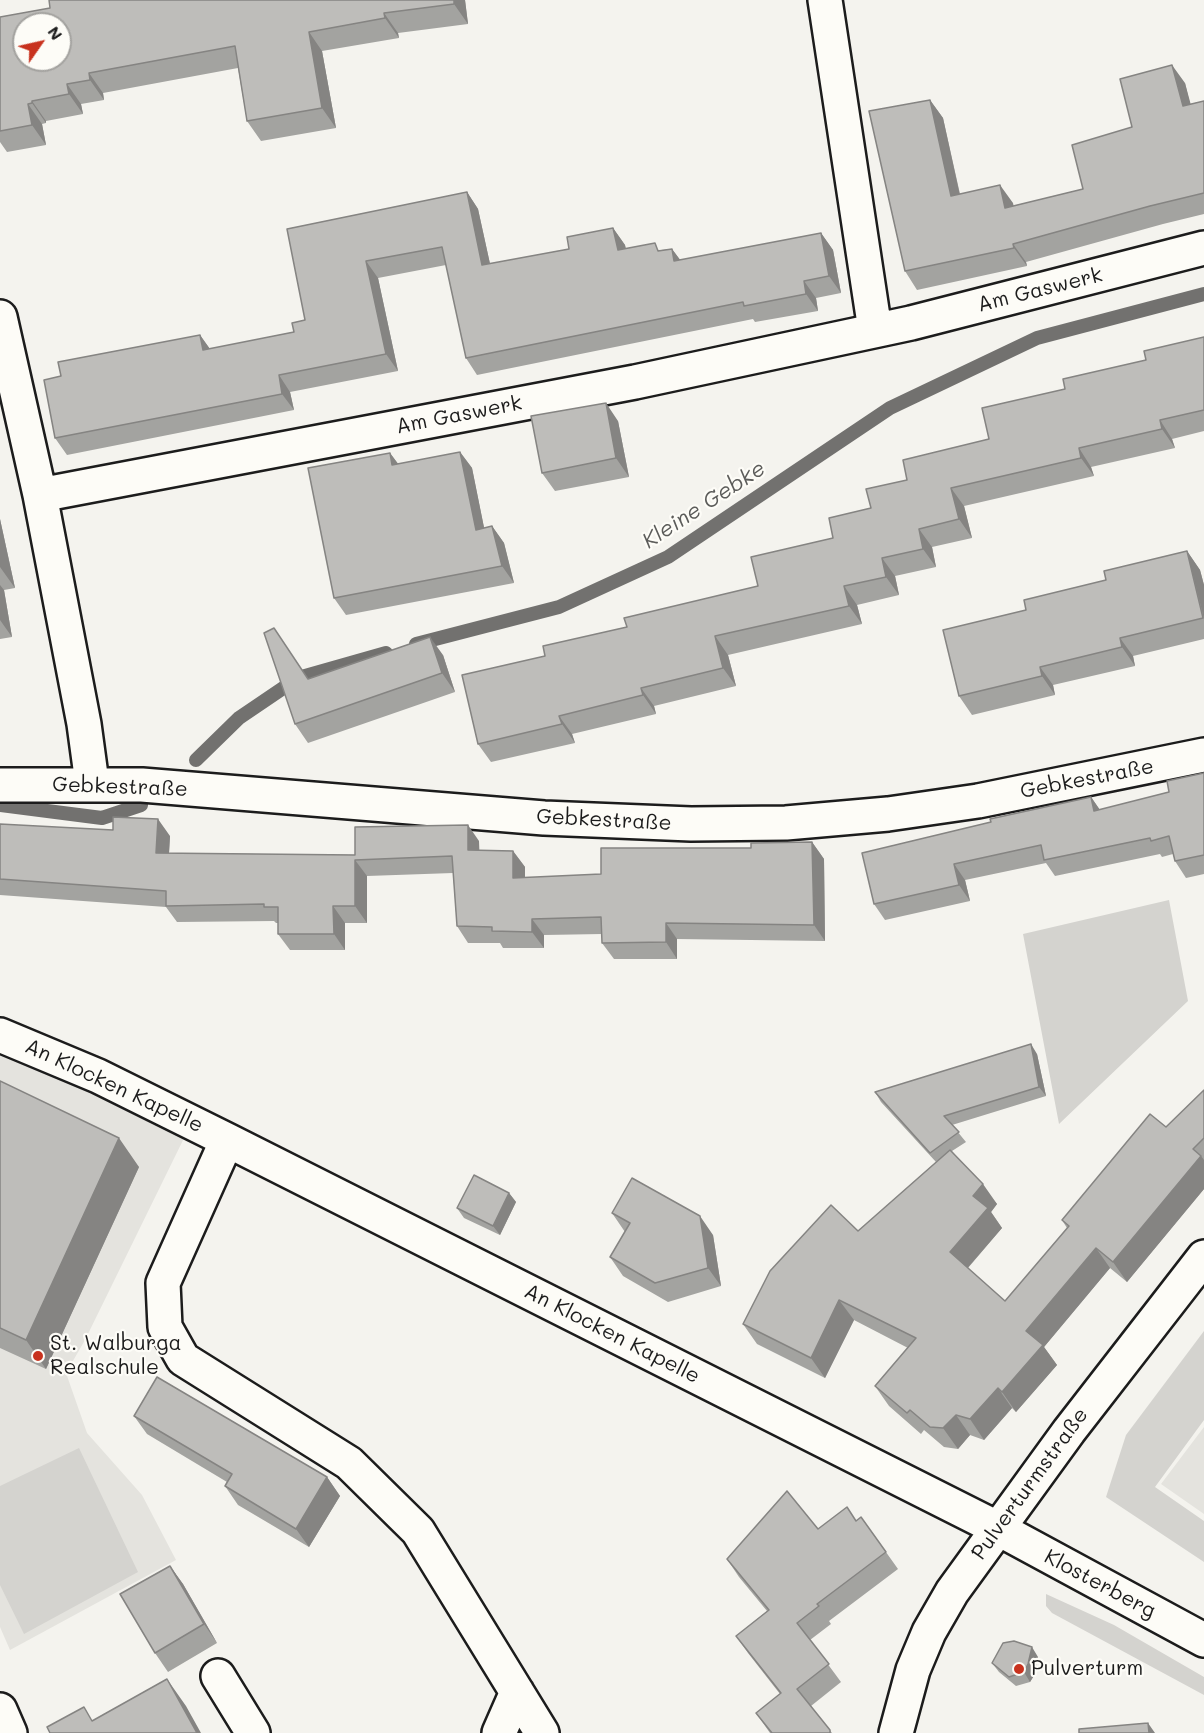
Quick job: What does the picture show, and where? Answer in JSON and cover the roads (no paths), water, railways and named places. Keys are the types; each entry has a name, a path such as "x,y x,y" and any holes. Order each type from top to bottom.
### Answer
{"street":[{"path":"825,0 875,330"},
{"name":"Am Gaswerk","path":"40,495 635,382 875,330 1204,248"},
{"path":"0,317 40,495 84,724 92,783"},
{"name":"Gebkestraße","path":"0,785 92,783 236,791 424,810 544,818 691,824 786,823 888,814 978,801 1204,755"},
{"name":"An Klocken Kapelle","path":"0,1035 98,1076 997,1528"},
{"name":"An Klocken Kapelle","path":"227,1140 163,1283 165,1328 183,1359 349,1463 418,1531 542,1733"},
{"name":"Pulverturmstraße","path":"896,1733 913,1670 929,1632 952,1592 1140,1337 1204,1257"},
{"name":"Klosterberg","path":"997,1528 1204,1640"},
{"path":"218,1676 253,1733"},
{"path":"499,1733 517,1692"},
{"path":"0,1710 10,1733"}],"waterway":[{"name":"Kleine Gebke","path":"416,644 559,607 668,557 890,408 1037,338 1204,294"},
{"name":"Kleine Gebke","path":"196,760 239,718 298,678 386,653"},
{"name":"Kleine Gebke","path":"0,805 102,818 141,805"}],"place":[{"name":"St. Walburga Realschule","path":"38,1356"},
{"name":"Pulverturm","path":"1019,1669"}]}
